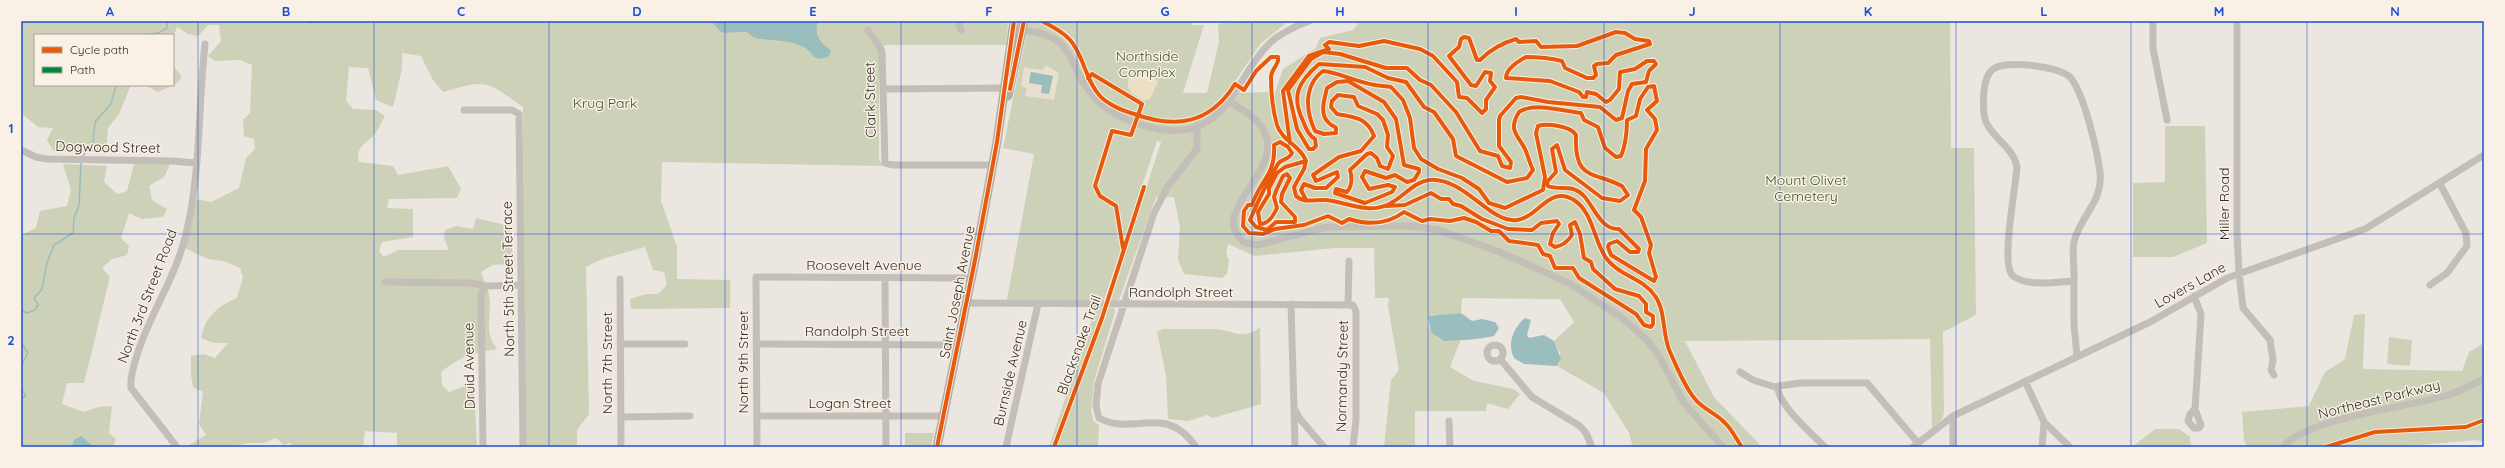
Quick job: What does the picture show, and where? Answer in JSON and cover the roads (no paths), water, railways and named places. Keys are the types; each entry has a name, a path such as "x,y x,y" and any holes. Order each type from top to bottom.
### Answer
{"main road":[{"name":"Saint Joseph Avenue","path":"1007,88 1013,25"},
{"name":"Saint Joseph Avenue","path":"937,447 972,278 1007,88 1024,26"}],"street":[{"path":"958,21 961,30"},
{"path":"1013,25 1024,26 1042,33 1062,44 1095,99 1117,114 1164,130 1176,130 1197,125 1218,113 1230,102 1259,57 1272,42 1283,33 1309,21"},
{"path":"2153,21 2153,48 2167,120"},
{"name":"Miller Road","path":"2237,21 2239,105 2237,234 2239,273 2243,308 2270,340 2273,360 2271,370 2274,375"},
{"name":"Clark Street","path":"868,30 882,51 885,163 896,165 992,166"},
{"name":"North 3rd Street Road","path":"177,447 131,388 131,378 150,318 169,282 186,235 197,163 205,44"},
{"path":"2074,281 2027,281 2013,276 2007,267 2007,250 2017,167 2015,156 1992,130 1984,115 1986,81 1990,72 1999,67 2013,65 2057,69 2069,76 2081,95 2097,158 2100,181 2096,201 2074,240 2074,281 2074,324 2077,356"},
{"path":"883,89 1007,88"},
{"path":"1230,102 1258,123 1266,137 1266,152 1262,170 1234,215 1235,231 1245,243 1258,245 1326,227 1413,226 1438,230 1500,252 1578,288 1615,312 1637,331 1658,354 1684,403 1723,447"},
{"name":"North 5th Street Terrace","path":"464,110 516,111 519,114 523,447"},
{"path":"1196,447 1186,433 1169,425 1113,423 1098,418 1096,406 1098,384 1160,199 1197,149 1197,125"},
{"name":"Dogwood Street","path":"21,150 36,157 47,159 171,161 197,163"},
{"name":"Lovers Lane","path":"1916,445 1953,416 2150,322 2194,296 2239,273 2365,229 2440,184 2484,155"},
{"path":"2430,286 2447,273 2467,246 2466,233 2440,184"},
{"name":"Normandy Street","path":"1348,262 1348,304 1353,305 1356,311 1356,420 1353,447"},
{"name":"Roosevelt Avenue","path":"756,278 972,278"},
{"name":"North 9th Street","path":"756,278 757,447"},
{"path":"885,278 886,447"},
{"name":"North 7th Street","path":"620,279 620,447"},
{"path":"385,282 471,283 486,286 520,285"},
{"name":"Druid Avenue","path":"483,447 482,294 486,286"},
{"path":"2194,296 2201,314 2196,409"},
{"name":"Randolph Street","path":"967,303 1124,305 1348,304"},
{"name":"Burnside Avenue","path":"1006,447 1038,304"},
{"path":"1291,304 1295,447"},
{"path":"620,344 684,344"},
{"name":"Randolph Street","path":"756,344 958,345"},
{"path":"1500,359 1532,397 1580,426 1586,433 1592,447"},
{"path":"1740,372 1752,380 1778,388 1782,385 1801,383 1867,383 1916,445"},
{"name":"Northeast Parkway","path":"2283,447 2297,435 2313,428 2402,404 2445,396 2484,379"},
{"path":"2025,381 2044,422 2070,447"},
{"path":"1778,388 1779,396 1786,406 1825,447"},
{"path":"1294,408 1300,419 1324,447"},
{"path":"621,417 690,416"},
{"name":"Logan Street","path":"757,416 944,416"},
{"path":"1953,416 1953,447"},
{"path":"1449,421 1450,447"},
{"path":"2042,447 2044,422"}],"water":[{"path":"711,21 818,21 818,38 831,50 829,56 821,59 814,57 809,51 796,44 756,38 746,32 721,32"},
{"path":"1031,72 1053,76 1049,94 1041,93 1042,85 1029,83"},
{"path":"1461,313 1472,321 1482,319 1495,322 1499,328 1494,336 1463,340 1444,341 1431,332 1428,317 1434,315"},
{"path":"1525,318 1531,320 1527,335 1529,338 1544,335 1554,341 1561,359 1557,366 1524,364 1514,358 1511,347 1512,336 1517,326"},
{"path":"81,436 94,447 71,447 74,440"}],"waterway":[{"path":"150,34 158,33 167,28 167,21"},
{"path":"83,156 93,142 95,122 111,104 116,86"},
{"path":"21,310 27,313 35,310 38,305 34,298 42,289 47,263 54,245 73,233 74,218 79,205 81,163"},
{"path":"21,343 28,353 21,366"},
{"path":"21,389 26,396 21,398"}],"park label":[{"name":"Northside Complex","path":"1147,64"},
{"name":"Krug Park","path":"605,103"},
{"name":"Mount Olivet Cemetery","path":"1806,188"}]}
